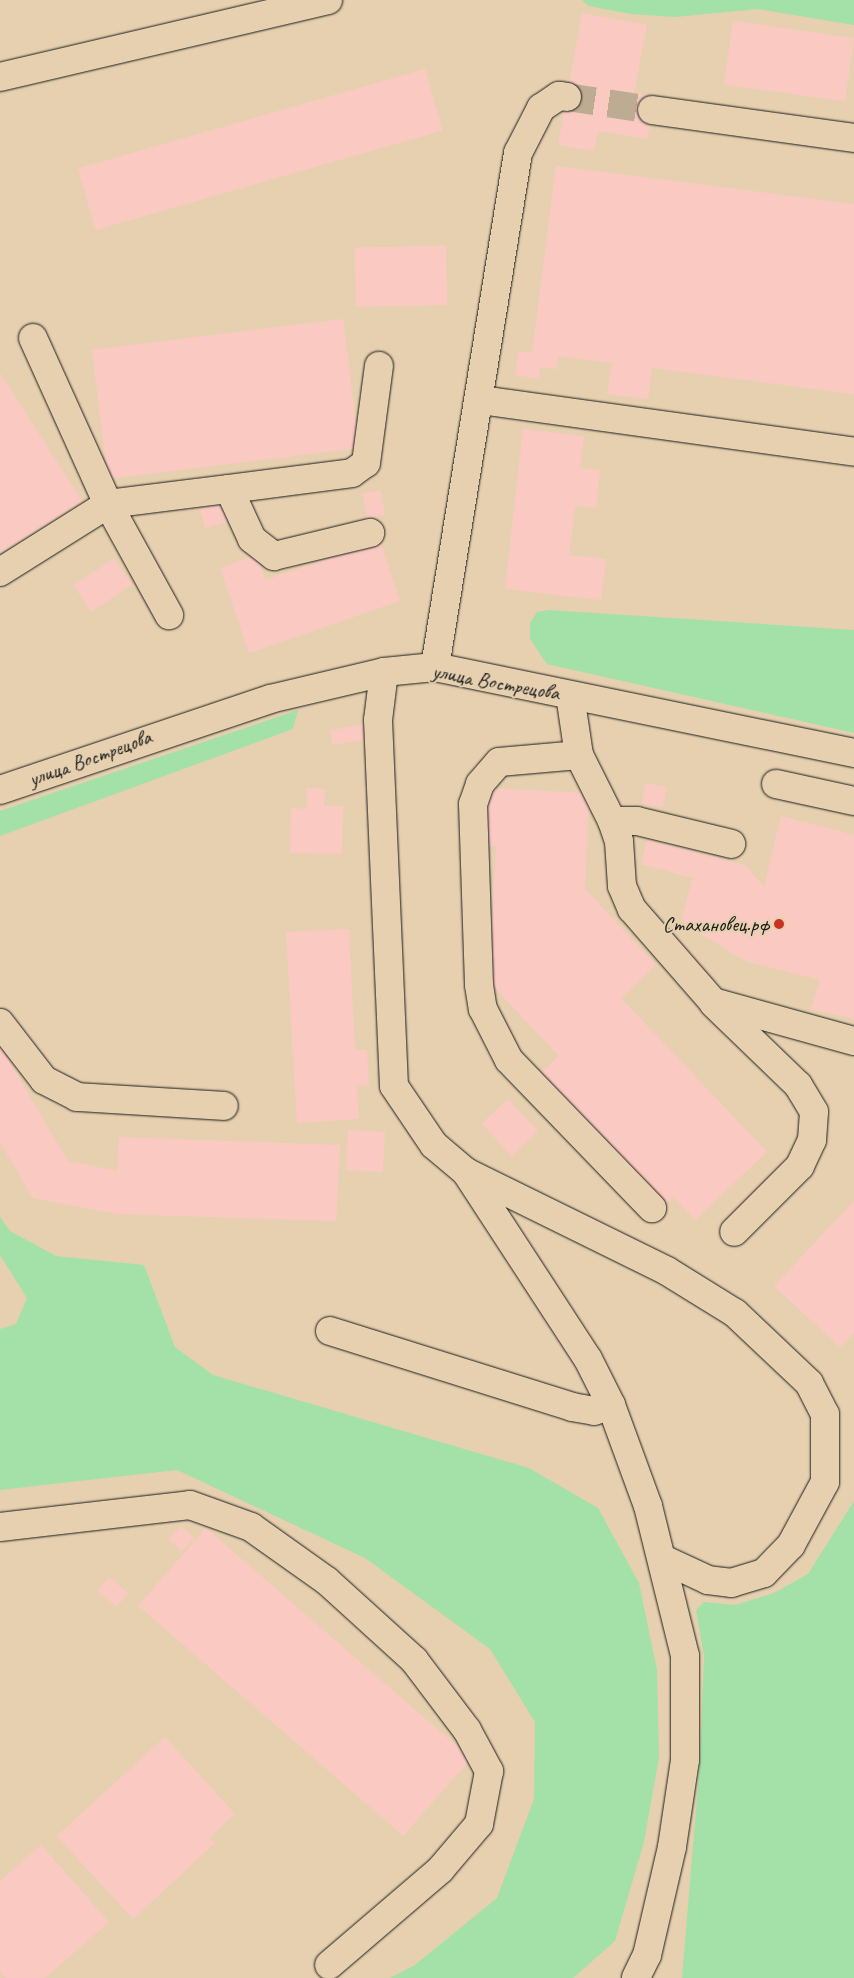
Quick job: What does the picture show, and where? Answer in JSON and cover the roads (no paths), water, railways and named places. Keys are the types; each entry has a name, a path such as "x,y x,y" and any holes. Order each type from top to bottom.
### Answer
{"street":[{"path":"0,78 328,0"},
{"path":"435,667 441,608 481,400 518,153 541,108 559,96 567,97"},
{"path":"652,110 854,138"},
{"path":"33,338 108,504 169,615"},
{"path":"0,572 108,504 352,473 366,463 379,366"},
{"path":"481,400 854,452"},
{"path":"230,489 252,539 274,556 370,533"},
{"name":"улица Вострецова","path":"0,790 270,699 384,672 435,667 854,753"},
{"path":"384,672 378,720 394,1086 434,1144 466,1172 667,1271 735,1313 809,1383 826,1414 825,1482 791,1545 764,1573 732,1583 708,1580 663,1559"},
{"path":"570,695 579,755 612,821 619,841 622,886 632,909 713,1002 798,1086 814,1112 812,1140 800,1166 734,1232"},
{"path":"579,755 499,762 480,784 473,804 479,985 484,1009 509,1060 652,1208"},
{"path":"776,784 854,800"},
{"path":"612,821 637,820 731,844"},
{"path":"713,1002 854,1041"},
{"path":"0,1023 44,1080 78,1098 224,1106"},
{"path":"466,1172 588,1359 611,1405 663,1559 685,1656 685,1760 647,1955 636,1978"},
{"path":"330,1331 572,1407 594,1411 611,1405"},
{"path":"0,1526 190,1505 251,1527 328,1581 400,1647 450,1707 489,1771 479,1824 440,1870 329,1965"}],"tunnel":[{"path":"567,97 652,110"}],"place":[{"name":"Стахановец.рф","path":"779,924"}]}
